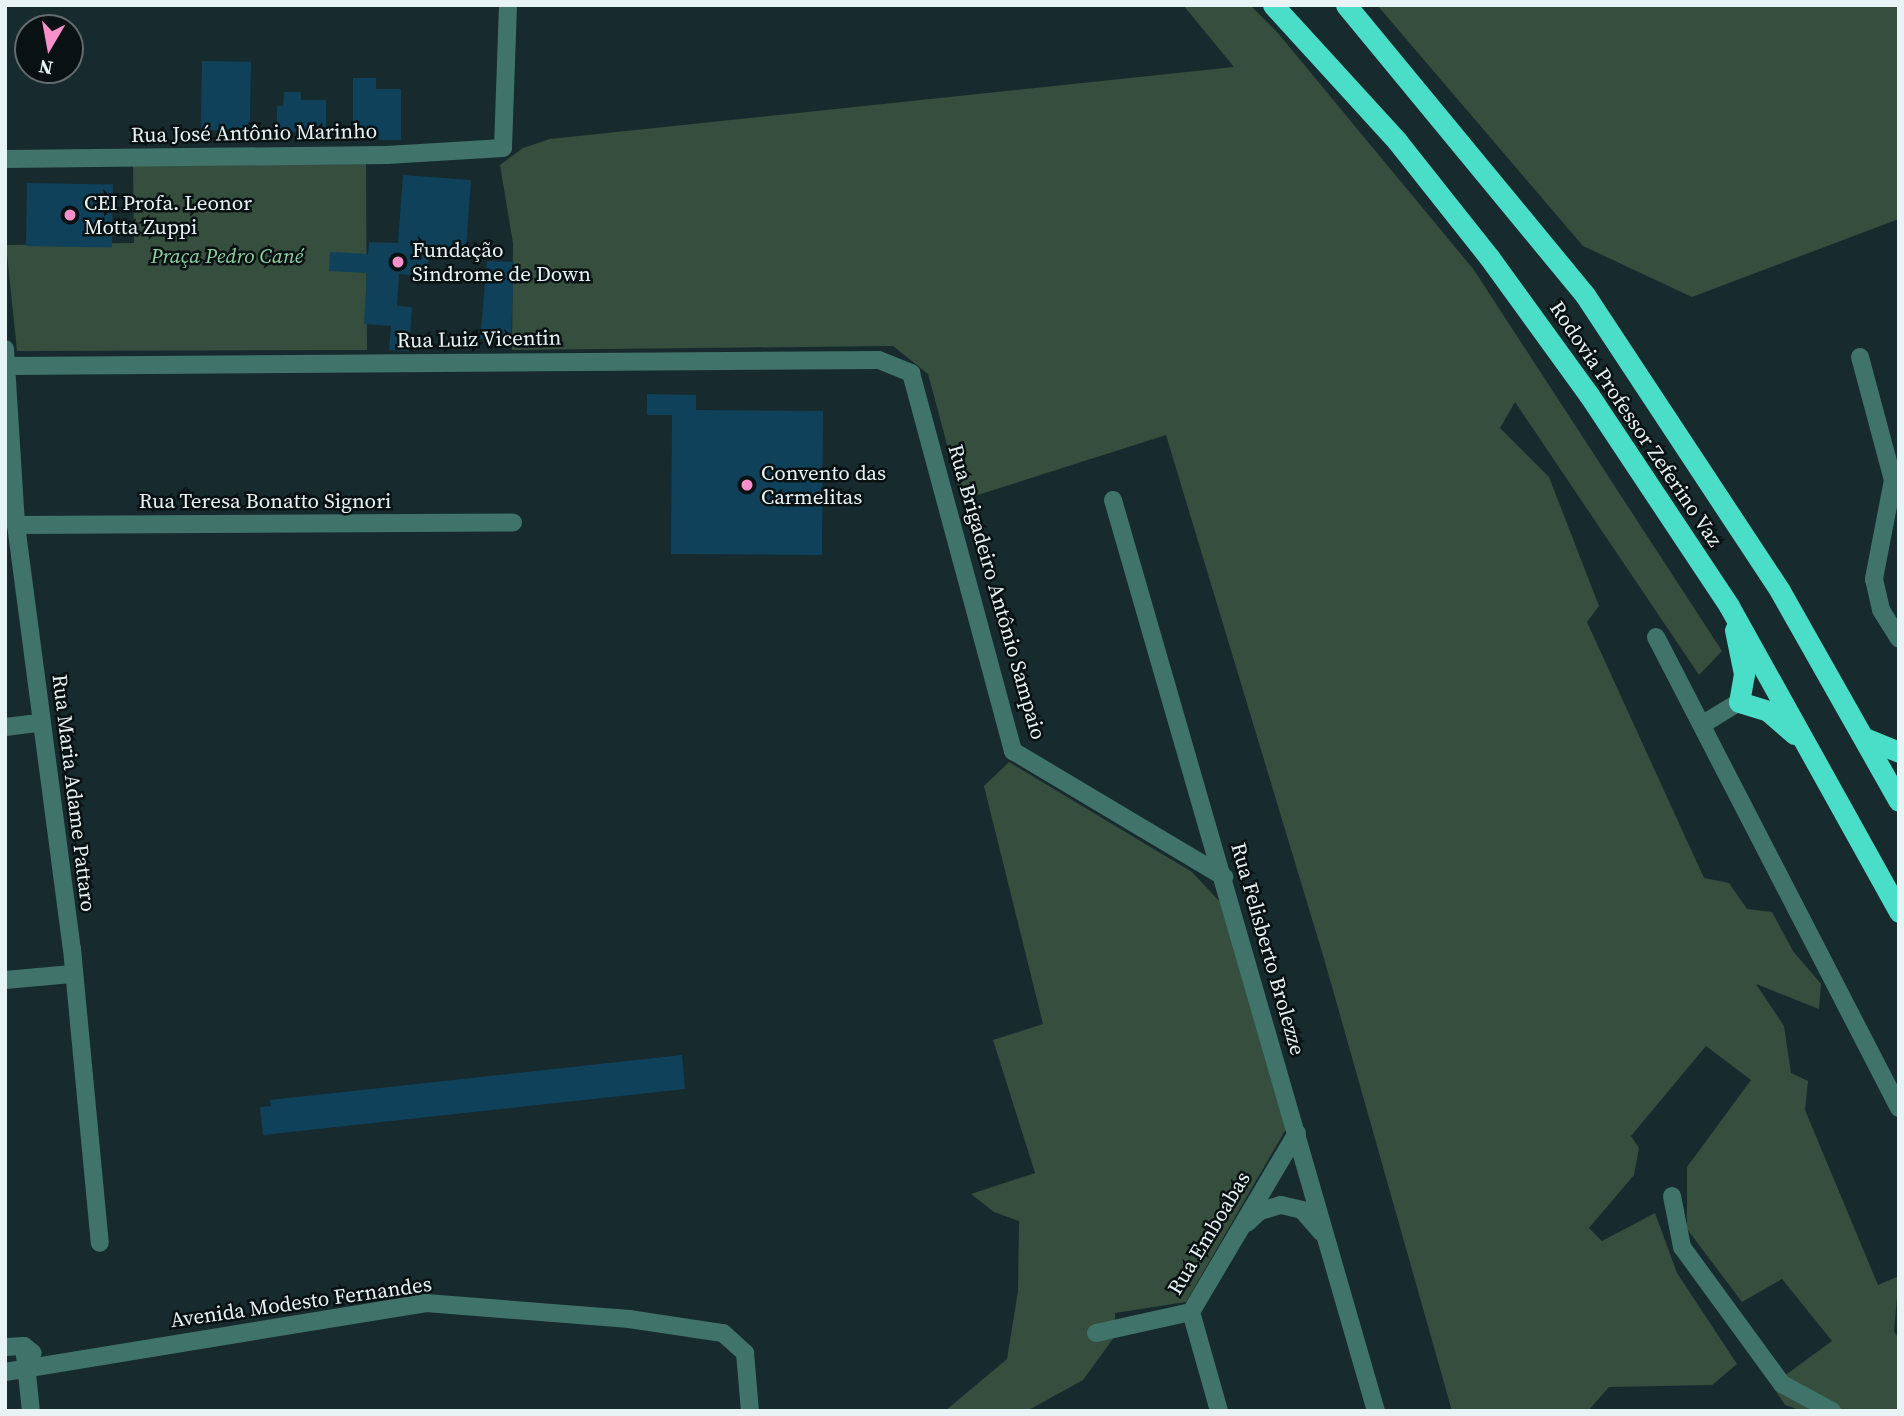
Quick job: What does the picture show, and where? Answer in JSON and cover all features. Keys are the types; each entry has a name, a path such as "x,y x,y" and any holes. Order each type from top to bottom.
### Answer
{"highway":[{"name":"Rodovia Professor Zeferino Vaz","path":"1273,5 1397,141 1489,257 1589,395 1729,606 1899,912"},
{"name":"Rodovia Professor Zeferino Vaz","path":"1346,5 1585,295 1780,591 1867,740 1899,801"},
{"path":"1729,606 1744,674 1738,702 1768,711 1811,750"},
{"path":"1867,740 1899,752"}],"street":[{"name":"Rua José Antônio Marinho","path":"5,159 387,155 503,148 508,5"},
{"path":"1860,357 1893,480 1874,579 1881,610 1899,639"},
{"name":"Rua Luiz Vicentin","path":"6,362 879,360 911,373 924,413"},
{"name":"Rua Maria Adame Pattaro","path":"6,362 16,525 72,974 100,1242"},
{"name":"Rua Brigadeiro Antônio Sampaio","path":"924,413 1013,751 1224,877"},
{"name":"Rua Felisberto Brolezze","path":"1113,500 1376,1411"},
{"name":"Rua Teresa Bonatto Signori","path":"16,525 513,522"},
{"path":"1656,637 1899,1108"},
{"path":"1703,724 1738,702"},
{"path":"5,727 40,723"},
{"path":"5,980 72,974"},
{"name":"Rua Emboabas","path":"1096,1334 1191,1312 1297,1133"},
{"path":"1672,1196 1682,1247 1782,1384 1832,1411"},
{"path":"1239,1231 1260,1210 1281,1205 1302,1210 1327,1238"},
{"name":"Avenida Modesto Fernandes","path":"5,1372 26,1370 52,1362 426,1303 629,1319 723,1333 744,1353 750,1411"},
{"path":"1191,1312 1219,1411"},
{"path":"5,1347 24,1346 52,1362"},
{"path":"24,1346 31,1411"}],"green space":[{"path":"1183,5 1250,5 1277,32 1474,270 1722,651 1699,675 1515,402 1500,428 1549,477 1599,606 1587,622 1704,878 1729,883 1747,909 1772,912 1793,951 1821,984 1819,1009 1756,984 1784,1026 1791,1073 1808,1081 1805,1110 1878,1285 1899,1276 1894,1331 1899,1340 1899,1411 1803,1411 1785,1405 1772,1385 1832,1341 1782,1279 1742,1302 1687,1229 1687,1167 1751,1080 1706,1046 1631,1136 1639,1148 1634,1175 1589,1228 1602,1241 1655,1213 1677,1273 1737,1364 1712,1385 1609,1387 1588,1411 1452,1411 1325,962 1166,435 962,500 928,374 893,346 512,350 513,243 500,165 523,148 550,139 1234,67"},
{"path":"1377,5 1899,5 1899,219 1692,297 1583,246"},
{"name":"Praça Pedro Cané","path":"366,164 367,350 17,351 6,245 134,243 133,165"},
{"path":"1009,762 1192,872 1222,904 1286,1129 1186,1302 1115,1313 1115,1336 1083,1380 1027,1411 945,1411 1007,1359 1018,1291 1019,1221 994,1212 971,1194 1035,1173 993,1040 1043,1024 984,786"}],"building":[{"path":"202,61 251,62 250,131 201,130"},
{"path":"353,78 376,78 376,89 401,89 401,140 379,140 379,133 353,133"},
{"path":"284,92 301,92 301,100 326,100 326,132 277,132 277,106 283,106"},
{"name":"Fundação Sindrome de Down","path":"403,175 471,180 466,249 429,247 427,276 399,274 397,306 412,307 409,351 389,350 391,326 364,324 367,273 329,271 330,252 368,254 369,242 398,243"},
{"name":"CEI Profa. Leonor Motta Zuppi","path":"27,183 113,185 112,247 26,246"},
{"path":"487,261 514,262 511,339 480,339"},
{"name":"Convento das Carmelitas","path":"647,394 696,395 696,410 823,411 822,555 671,554 672,415 647,415"},
{"path":"682,1055 685,1089 263,1135 260,1107 271,1106 270,1100"}],"place":[{"name":"CEI Profa. Leonor Motta Zuppi","path":"70,215"},
{"name":"Fundação Sindrome de Down","path":"398,262"},
{"name":"Convento das Carmelitas","path":"747,485"}]}
